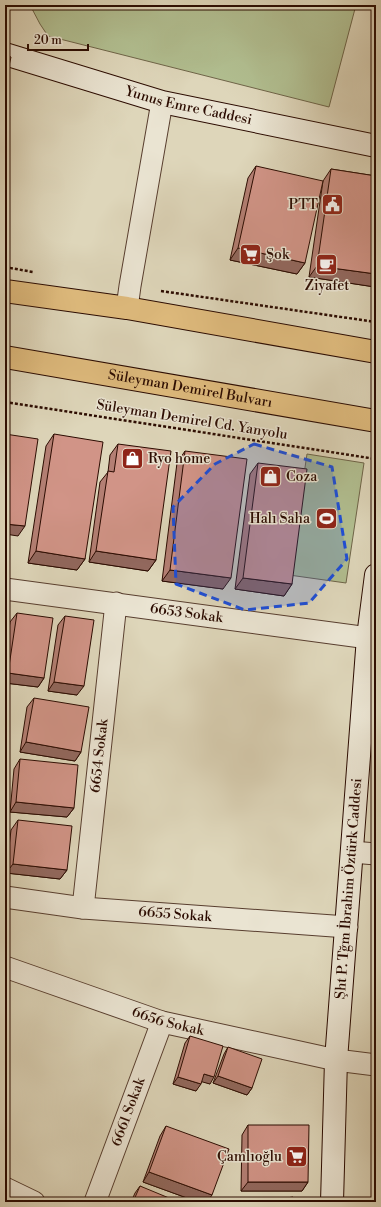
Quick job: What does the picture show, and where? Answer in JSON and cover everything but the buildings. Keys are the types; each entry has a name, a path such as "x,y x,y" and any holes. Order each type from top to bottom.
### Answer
{"main road":[{"name":"Yunus Emre Caddesi","path":"5,54 162,102 376,146"},
{"path":"5,292 127,308 376,352"},
{"name":"Süleyman Demirel Bulvarı","path":"5,357 376,421"},
{"name":"Şht P. Tğm İbrahim Öztürk Caddesi","path":"332,1202 336,1060 376,575"}],"street":[{"path":"127,308 162,102"},
{"name":"6653 Sokak","path":"5,589 372,638"},
{"name":"6654 Sokak","path":"83,908 116,603"},
{"path":"352,852 376,854"},
{"name":"6655 Sokak","path":"5,897 83,908 346,927"},
{"name":"6656 Sokak","path":"5,967 162,1022 336,1060 376,1065"},
{"name":"6661 Sokak","path":"95,1202 162,1022"},
{"path":"5,1188 34,1202"}],"path":[{"path":"5,267 36,272"},
{"path":"130,286 376,322"},
{"name":"Süleyman Demirel Cd. Yanyolu","path":"5,402 376,459"}],"highlighted area":[{"path":"254,444 332,467 347,559 309,603 245,610 176,584 173,507 215,464"}],"green space":[{"path":"30,5 356,5 329,107 48,36"},
{"name":"Halı Saha","path":"307,454 364,463 346,583 289,575"}],"place":[{"name":"PTT","path":"333,205"},
{"name":"Şok","path":"251,255"},
{"name":"Ziyafet","path":"327,264"},
{"name":"Ryo home","path":"133,459"},
{"name":"Coza","path":"270,477"},
{"name":"Halı Saha","path":"326,519"},
{"name":"Çamlıoğlu","path":"297,1157"}]}
